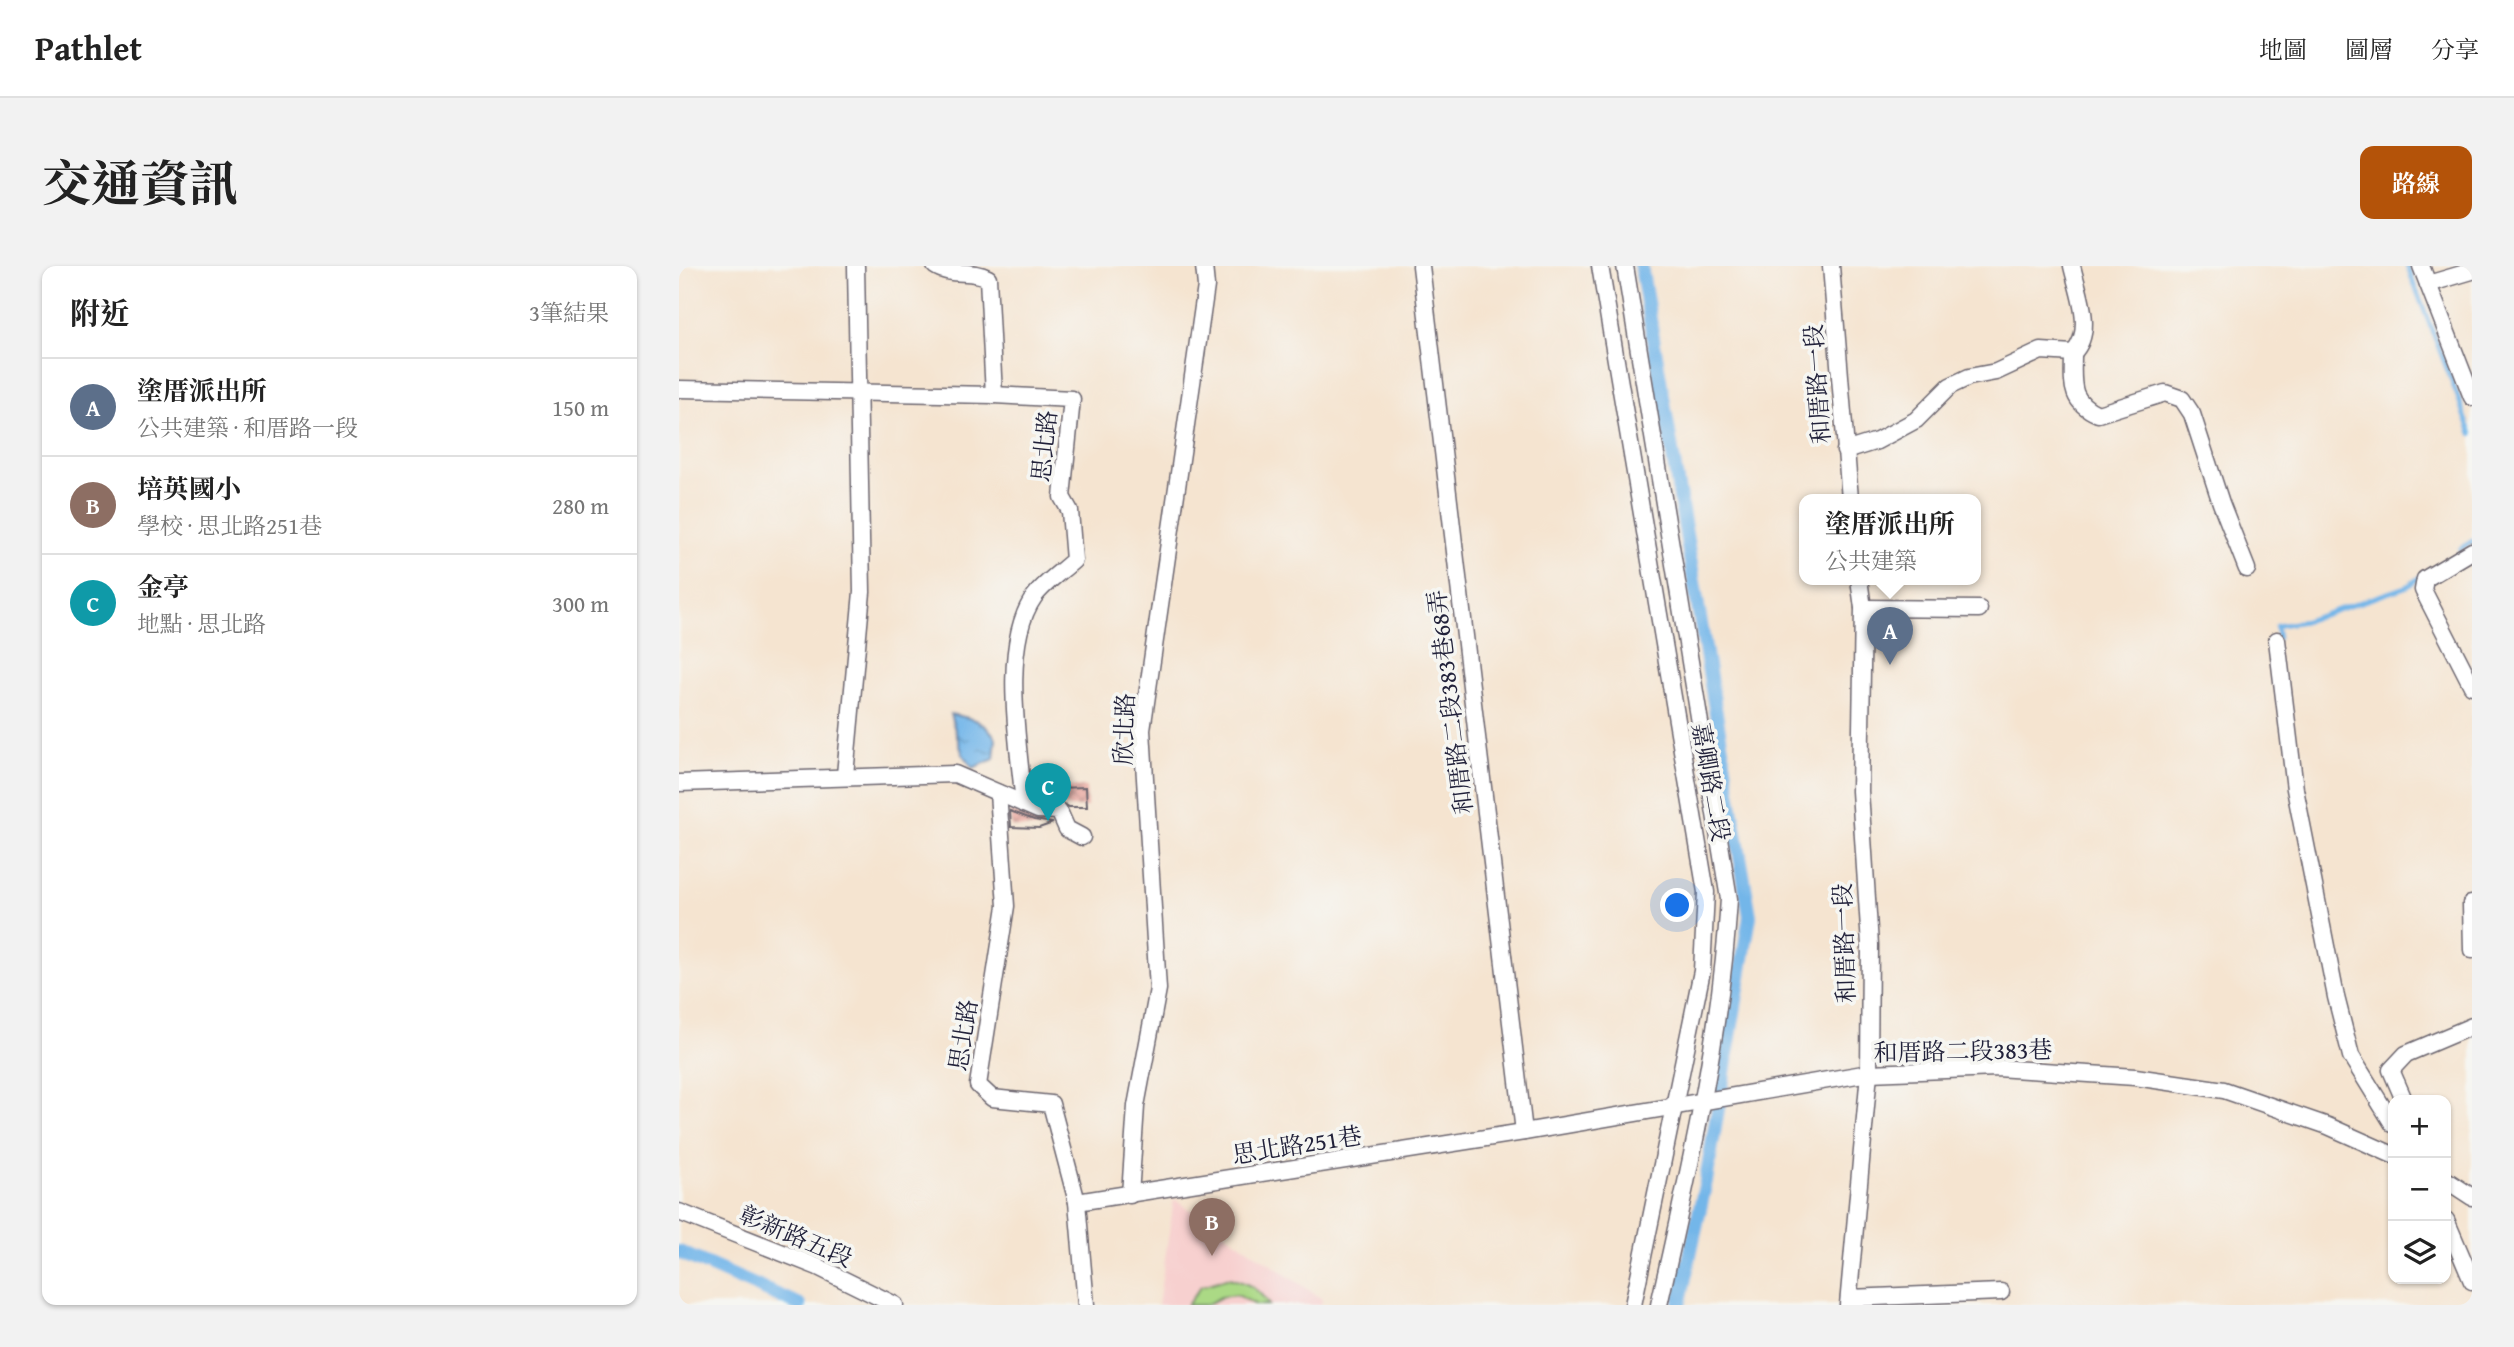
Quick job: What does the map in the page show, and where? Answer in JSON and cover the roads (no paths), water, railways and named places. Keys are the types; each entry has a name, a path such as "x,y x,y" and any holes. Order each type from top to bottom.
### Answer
{"street":[{"path":"845,775 862,592 856,266"},
{"path":"679,389 860,395 994,395 988,278 977,272 945,272 935,266"},
{"name":"欣北路","path":"1130,1195 1136,1105 1158,989 1142,730 1206,286 1204,266"},
{"name":"和厝路二段383巷68弄","path":"1421,266 1524,1132"},
{"name":"嘉卿路二段","path":"1600,266 1706,892 1702,971 1633,1305"},
{"name":"嘉卿路二段","path":"1625,266 1728,899 1716,1100 1659,1305"},
{"name":"和厝路一段","path":"1831,266 1849,494"},
{"path":"2072,266 2085,330 2081,345 2073,353 2073,384 2082,407 2098,414 2165,393 2182,399 2192,415 2221,503 2247,569"},
{"path":"2421,266 2472,397"},
{"path":"2428,284 2472,271"},
{"path":"1845,451 1877,441 1916,419 1950,386 1969,377 1996,372 2041,351 2073,353"},
{"name":"思北路","path":"994,395 1072,399 1062,498 1070,511 1074,560 1035,596 1022,620 1017,651 1018,740 1024,804"},
{"path":"2472,551 2425,579 2423,590 2472,686"},
{"name":"和厝路一段","path":"1849,1302 1869,1073 1870,945 1860,791 1863,608 1860,585"},
{"path":"1863,608 1979,609"},
{"path":"2277,640 2295,789 2336,997 2351,1056 2388,1116"},
{"path":"679,783 845,775 955,774 1038,810 1059,811 1067,829 1082,836"},
{"name":"思北路","path":"998,793 1006,906 978,1085 992,1098 1051,1104 1077,1202 1086,1305"},
{"path":"2471,904 2472,950"},
{"path":"2402,1095 2391,1070 2406,1054 2472,1026"},
{"name":"和厝路二段383巷","path":"1524,1132 1869,1073 1997,1068 2135,1077 2224,1090 2328,1126 2388,1153"},
{"name":"思北路251巷","path":"1077,1202 1524,1132"},
{"path":"2451,1183 2472,1197"},
{"name":"彰新路五段","path":"679,1212 818,1267 895,1305"},
{"path":"2446,1221 2472,1281"},
{"path":"1849,1302 2001,1292"}],"water":[{"path":"950,714 976,721 991,732 996,738 994,759 973,768 963,755"}],"waterway":[{"path":"1641,266 1750,916 1706,1181 1679,1305"},
{"path":"2407,266 2472,434"},
{"path":"2460,549 2472,541"},
{"path":"2278,638 2276,626 2305,621 2408,586 2421,576"},
{"path":"679,1252 800,1305"}],"place":[{"name":"塗厝派出所","path":"1890,665"},
{"name":"金亭","path":"1048,821"},
{"name":"培英國小","path":"1212,1256"}]}
